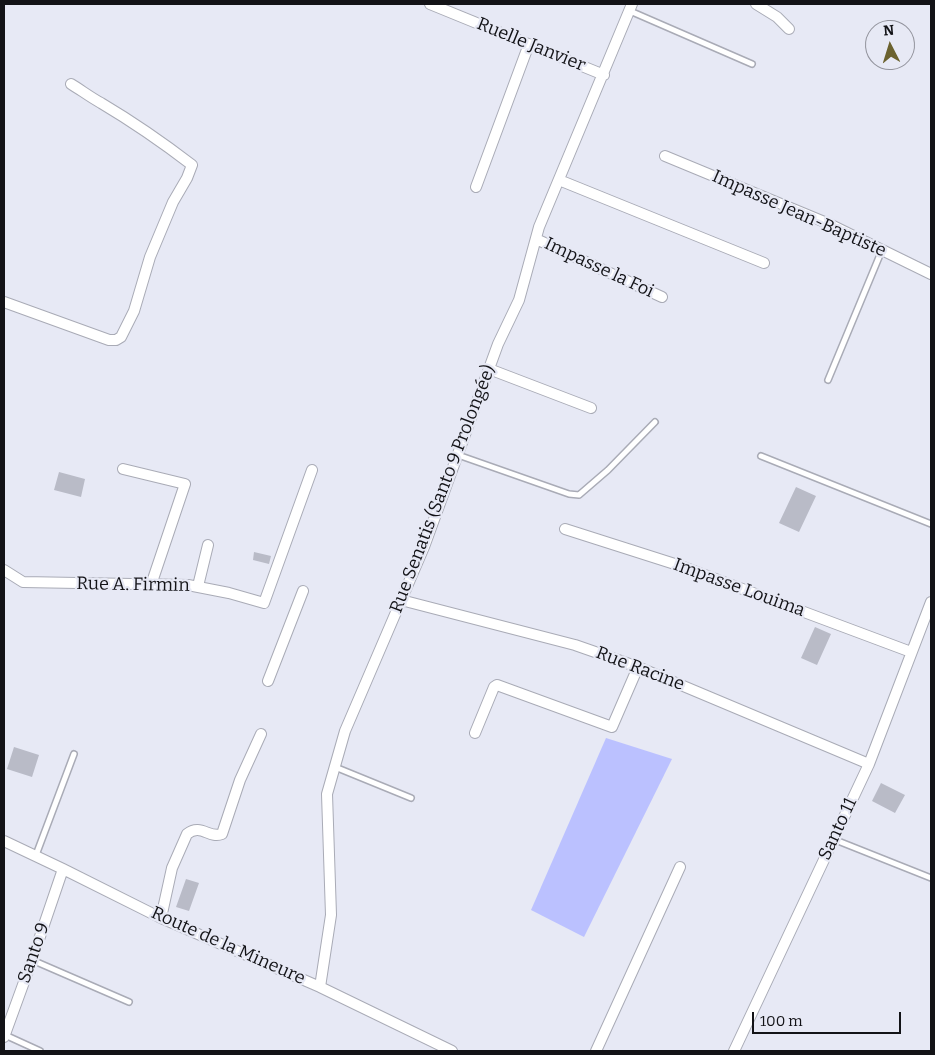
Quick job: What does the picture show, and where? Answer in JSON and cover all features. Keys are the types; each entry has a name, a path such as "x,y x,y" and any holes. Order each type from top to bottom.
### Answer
{"street":[{"name":"Ruelle Janvier","path":"430,4 604,75"},
{"path":"756,4 777,16 789,29"},
{"name":"Rue Senatis (Santo 9 Prolongée)","path":"320,987 332,915 327,794 345,732 424,547 498,344 519,300 539,227 631,7"},
{"path":"476,188 530,44"},
{"path":"4,302 109,340 116,340 121,337 134,311 150,256 173,202 192,165 159,139 70,84"},
{"name":"Impasse Jean-Baptiste","path":"665,156 827,222 931,274"},
{"path":"559,180 764,263"},
{"name":"Impasse la Foi","path":"536,239 662,298"},
{"path":"489,369 591,408"},
{"path":"123,469 185,484 152,585"},
{"name":"Rue A. Firmin","path":"4,570 22,582 198,586 264,603 312,470"},
{"name":"Impasse Louima","path":"565,529 681,566 911,652"},
{"path":"198,586 208,545"},
{"path":"268,681 302,591"},
{"name":"Rue Racine","path":"402,600 575,645 638,667 869,764"},
{"name":"Santo 11","path":"734,1051 869,764 931,602"},
{"path":"476,733 494,687 497,685 612,727 638,667"},
{"path":"161,918 172,868 187,834 191,830 198,830 217,836 222,834 240,780 260,734"},
{"name":"Route de la Mineure","path":"4,841 63,868 161,918 320,987 452,1051"},
{"path":"596,1051 680,867"},
{"name":"Santo 9","path":"4,1036 63,868"}],"lane":[{"path":"631,7 752,64"},
{"path":"828,380 882,250"},
{"path":"458,455 569,494 579,495 608,470 655,422"},
{"path":"761,456 931,524"},
{"path":"36,855 74,754"},
{"path":"335,767 410,798"},
{"path":"833,839 931,878"},
{"path":"32,960 129,1002"},
{"path":"4,1036 40,1051"}],"shaded area":[{"path":"606,738 672,759 584,937 531,910"}],"building":[{"path":"59,472 85,479 81,497 54,490"},
{"path":"796,487 816,496 799,532 779,523"},
{"path":"254,552 271,556 269,564 253,560"},
{"path":"815,627 831,634 817,665 801,658"},
{"path":"14,747 39,755 32,777 7,769"},
{"path":"881,783 905,795 895,813 872,801"},
{"path":"186,879 199,883 189,911 176,907"}]}
